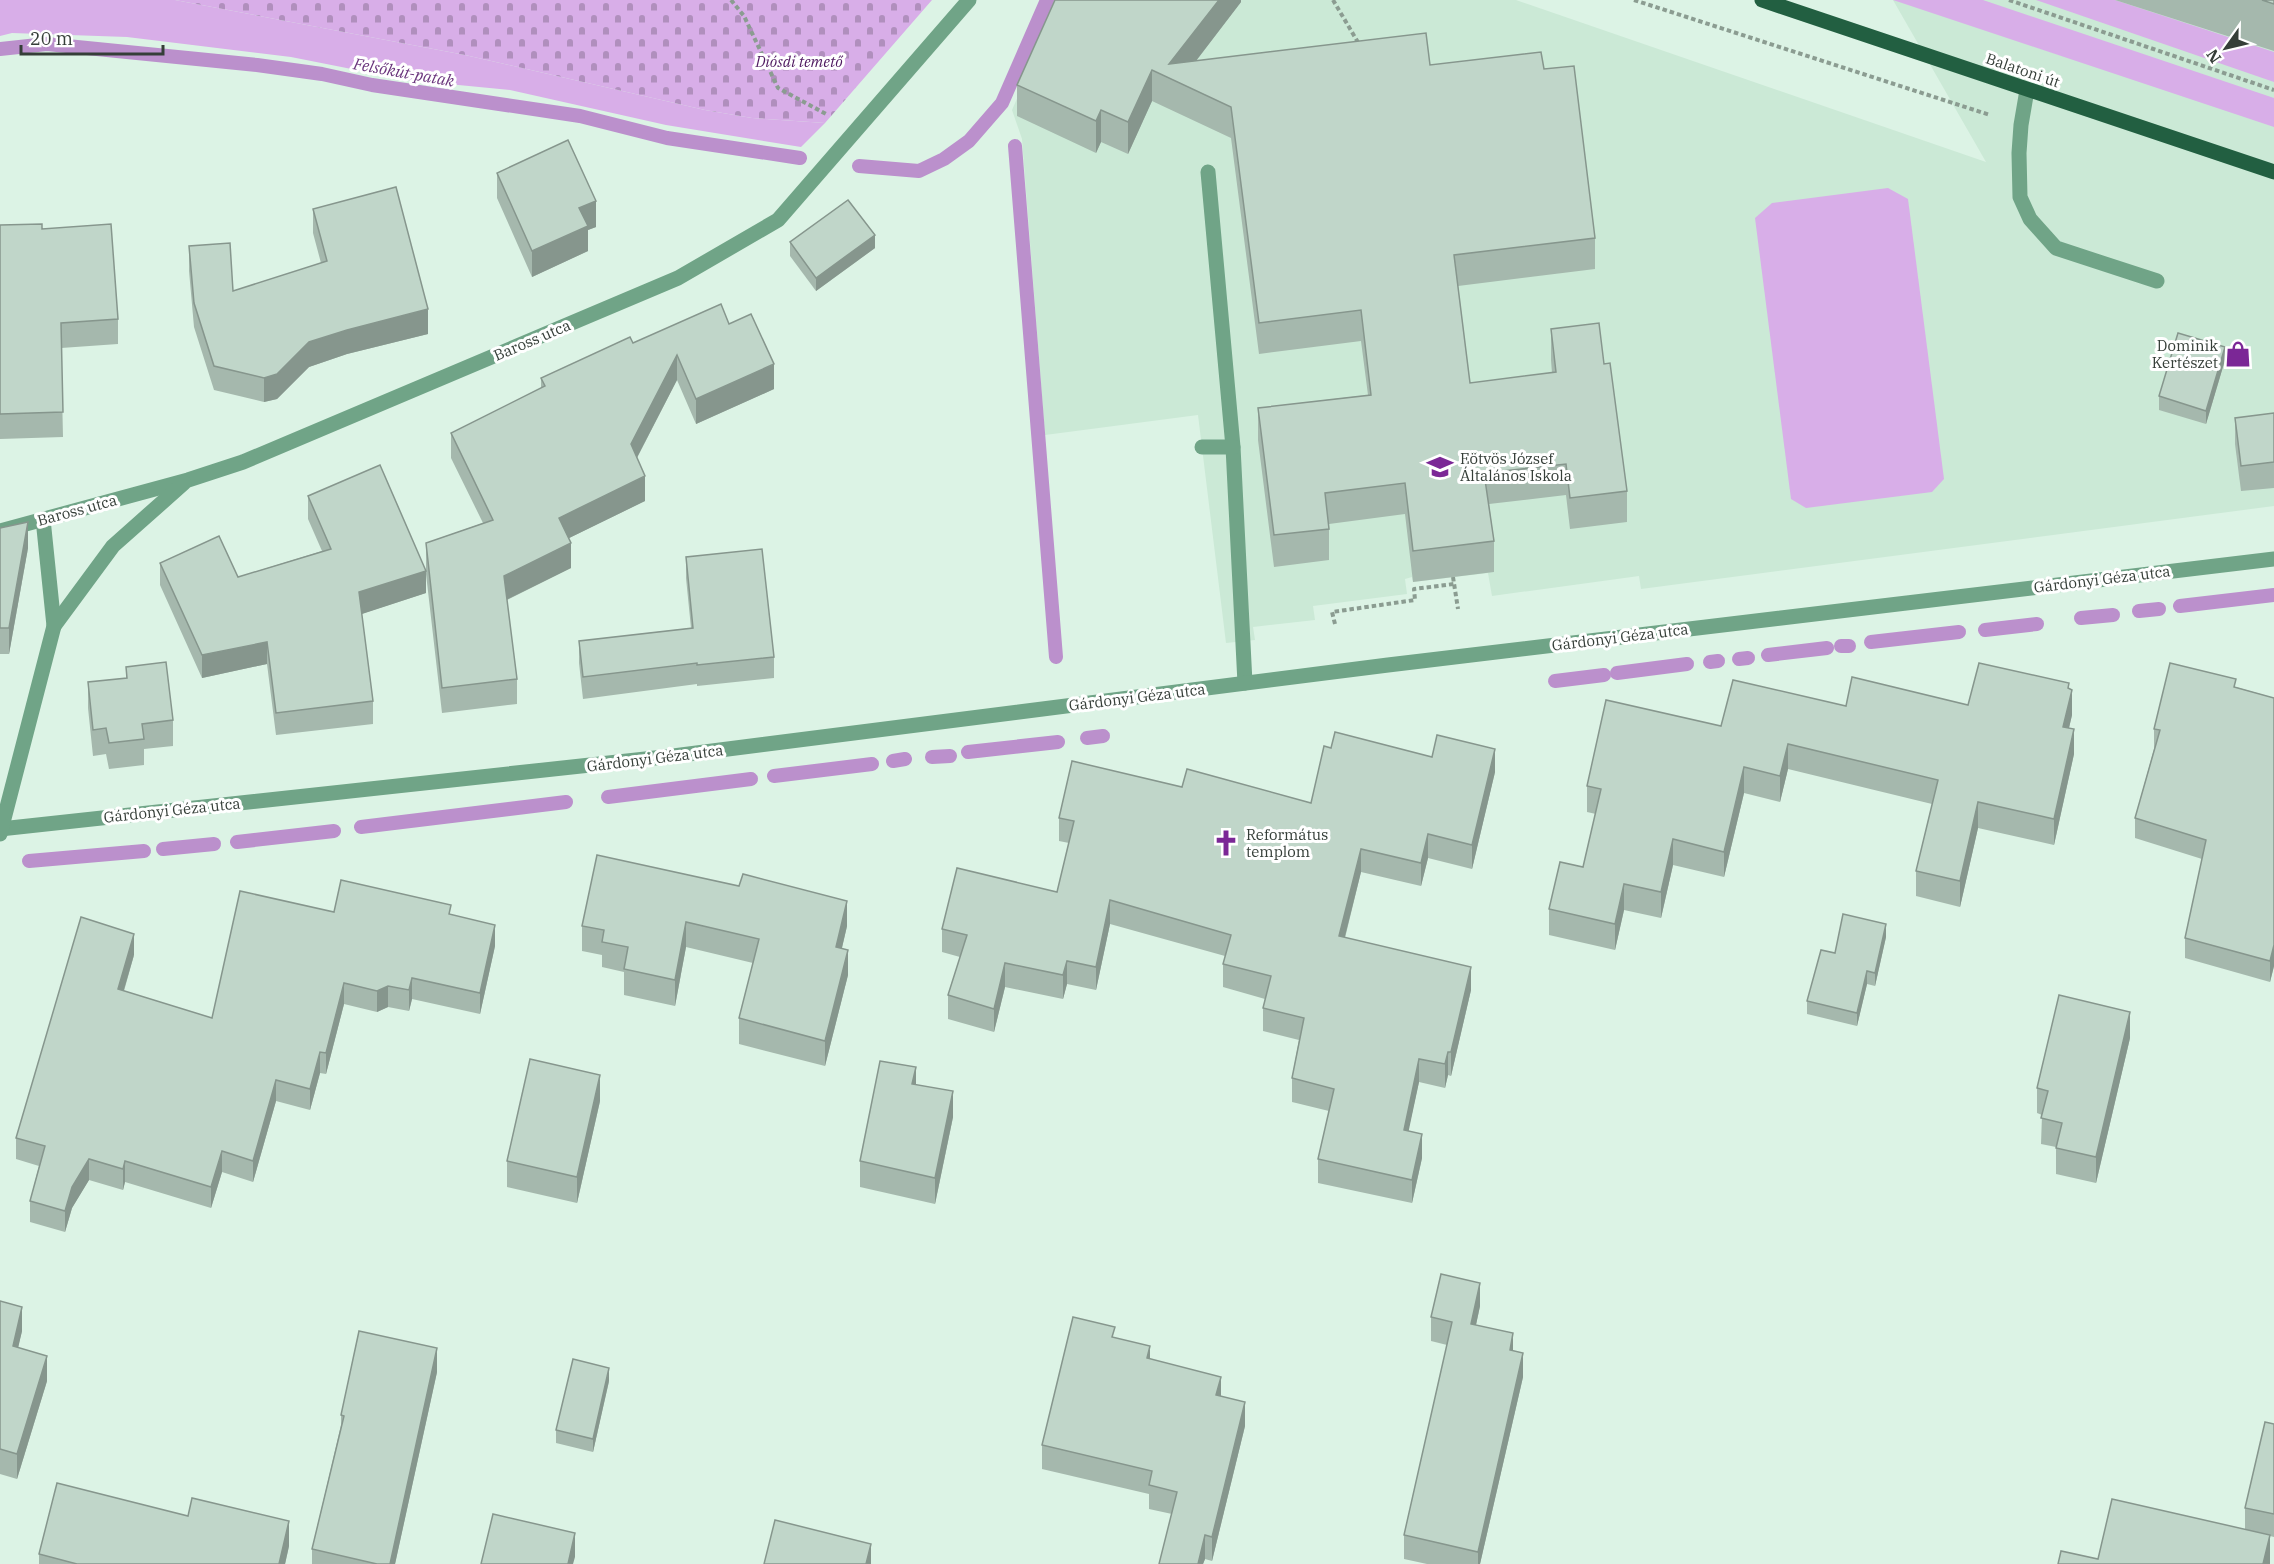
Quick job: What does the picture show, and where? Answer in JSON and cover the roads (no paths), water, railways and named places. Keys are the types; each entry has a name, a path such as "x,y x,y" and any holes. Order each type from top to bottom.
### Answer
{"main road":[{"name":"Balatoni út","path":"1762,0 2274,172"}],"street":[{"name":"Baross utca","path":"0,531 188,480 243,462 678,278 778,220 969,0"},
{"path":"2027,90 2021,125 2020,197 2030,219 2056,248 2157,281"},
{"path":"1208,172 1233,447 1245,683"},
{"path":"1202,447 1233,447"},
{"path":"54,626 113,546 188,480"},
{"path":"0,830 54,626 44,519"},
{"name":"Gárdonyi Géza utca","path":"0,830 673,756 1245,683 2274,559"}],"waterway":[{"name":"Felsőkút-patak","path":"859,166 919,171 944,159 969,141 1002,103 1047,0"},
{"name":"Felsőkút-patak","path":"0,49 47,44 257,65 322,74 372,85 580,116 667,138 800,158"},
{"path":"1015,146 1056,657"},
{"path":"2180,606 2274,595"},
{"path":"2139,611 2159,609"},
{"path":"2081,618 2113,615"},
{"path":"1985,630 2037,624"},
{"path":"1871,642 1959,632"},
{"path":"1841,646 1849,646"},
{"path":"1768,655 1827,648"},
{"path":"1739,659 1748,658"},
{"path":"1710,662 1718,661"},
{"path":"1617,673 1687,664"},
{"path":"1555,681 1604,675"},
{"path":"1087,738 1103,736"},
{"path":"968,752 1058,742"},
{"path":"932,757 950,756"},
{"path":"893,761 905,759"},
{"path":"774,776 872,764"},
{"path":"608,797 751,779"},
{"path":"361,827 566,802"},
{"path":"237,842 334,831"},
{"path":"163,849 214,844"},
{"path":"29,861 144,851"}],"place":[{"name":"Dominik Kertészet","path":"2238,354"},
{"name":"Eötvös József Általános Iskola","path":"1440,467"},
{"name":"Református templom","path":"1226,843"}],"park label":[{"name":"Diósdi temető","path":"799,61"}]}
